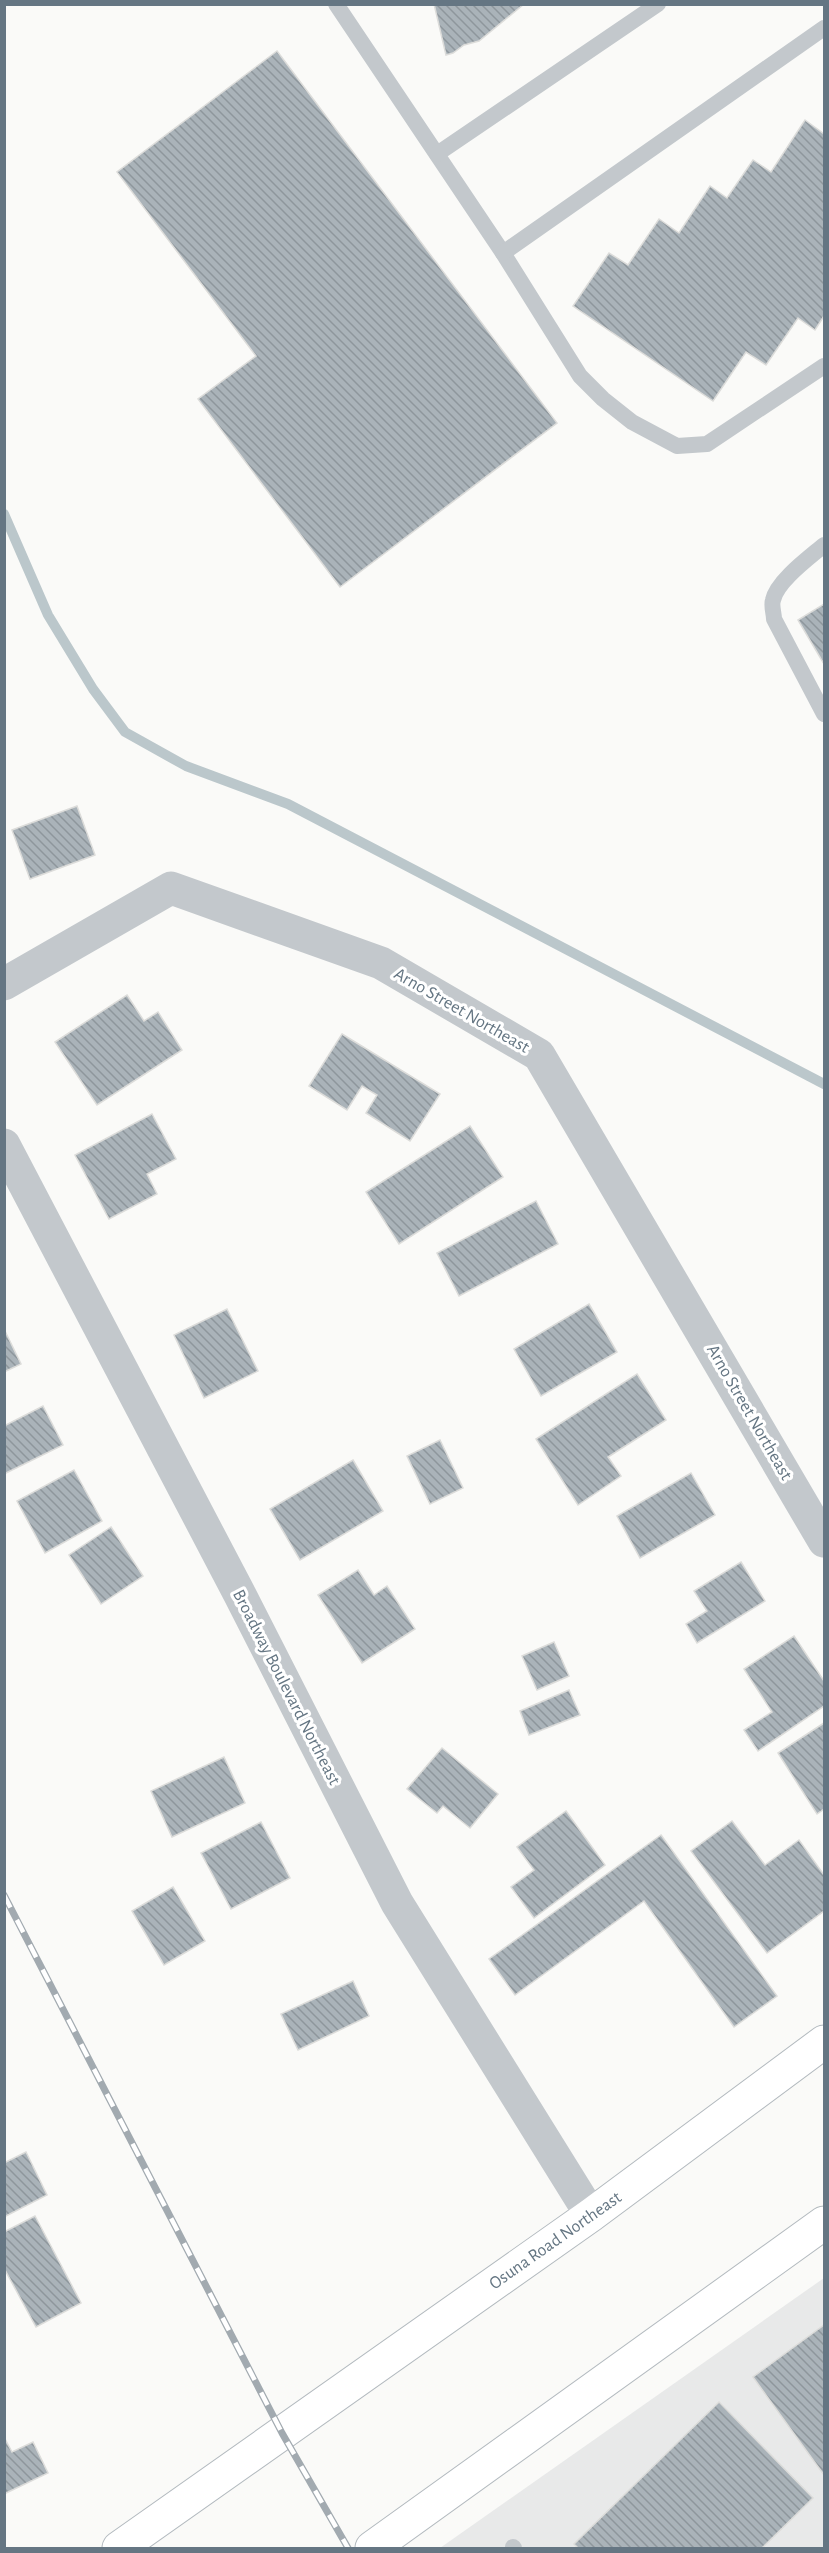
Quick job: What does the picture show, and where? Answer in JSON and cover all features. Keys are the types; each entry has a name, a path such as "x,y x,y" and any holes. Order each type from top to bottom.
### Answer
{"main road":[{"name":"Osuna Road Northeast","path":"119,2548 591,2215 825,2042"},
{"path":"372,2548 825,2223"}],"street":[{"name":"Arno Street Northeast","path":"4,984 171,888 381,963 539,1055 825,1541"},
{"name":"Broadway Boulevard Northeast","path":"4,1145 239,1593 397,1903 591,2215"}],"lane":[{"path":"336,4 503,253 580,376 603,399 632,422 677,447 707,444 825,366"},
{"path":"437,154 658,4"},
{"path":"503,253 825,28"},
{"path":"825,545 807,559 777,590 772,602 774,619 825,714"}],"shaded area":[{"path":"824,2278 824,2548 440,2548"}],"building":[{"path":"434,4 524,4 479,41 464,45 446,55"},
{"path":"277,51 557,423 340,587 198,399 256,356 117,172"},
{"path":"805,120 824,134 824,316 815,330 798,318 766,365 746,352 713,401 573,306 609,253 628,265 659,219 679,233 710,186 727,198 753,160 771,172"},
{"path":"824,604 824,664 798,620"},
{"path":"77,806 95,855 30,879 12,830"},
{"path":"127,995 144,1021 158,1012 182,1050 97,1105 55,1042"},
{"path":"342,1034 440,1094 410,1141 366,1113 377,1095 362,1086 347,1110 309,1086"},
{"path":"152,1114 176,1159 147,1174 157,1194 109,1219 75,1155"},
{"path":"470,1126 503,1177 399,1244 366,1192"},
{"path":"536,1201 558,1244 459,1296 437,1253"},
{"path":"589,1304 617,1352 541,1396 514,1349"},
{"path":"227,1309 258,1371 204,1398 174,1335"},
{"path":"4,1329 21,1364 4,1372"},
{"path":"637,1374 666,1420 608,1457 621,1476 578,1505 536,1439"},
{"path":"43,1406 63,1445 4,1474 4,1426"},
{"path":"440,1440 463,1488 430,1504 407,1456"},
{"path":"353,1460 383,1511 300,1560 270,1509"},
{"path":"74,1470 102,1521 45,1553 17,1501"},
{"path":"691,1473 715,1515 640,1558 617,1516"},
{"path":"111,1527 143,1576 101,1604 69,1555"},
{"path":"741,1562 765,1601 697,1643 686,1624 707,1611 694,1591"},
{"path":"358,1570 374,1595 387,1586 415,1629 362,1663 318,1595"},
{"path":"794,1636 824,1681 824,1706 758,1751 744,1730 772,1712 744,1669"},
{"path":"554,1642 569,1676 537,1690 522,1656"},
{"path":"569,1690 580,1715 529,1735 520,1711"},
{"path":"824,1723 824,1809 817,1814 778,1753"},
{"path":"442,1748 498,1794 470,1828 443,1806 437,1813 407,1789"},
{"path":"224,1757 245,1803 172,1837 151,1791"},
{"path":"566,1811 605,1865 534,1918 511,1887 534,1870 517,1847"},
{"path":"732,1821 765,1865 799,1840 824,1875 824,1911 767,1953 691,1851"},
{"path":"261,1822 290,1878 231,1909 201,1853"},
{"path":"661,1835 777,1996 734,2027 644,1901 515,1995 489,1959"},
{"path":"173,1887 205,1941 164,1965 132,1911"},
{"path":"353,1981 369,2016 298,2050 281,2014"},
{"path":"26,2152 47,2195 4,2217 4,2163"},
{"path":"35,2216 81,2303 36,2327 4,2268 4,2232"},
{"path":"824,2325 824,2475 753,2377"},
{"path":"719,2402 813,2498 762,2548 578,2548 574,2544"},
{"path":"4,2437 12,2452 33,2442 48,2473 4,2494"}],"waterway":[{"path":"4,514 48,615 93,689 125,732 186,766 288,804 824,1084"}],"railway":[{"path":"4,1895 282,2433 348,2548"}]}
